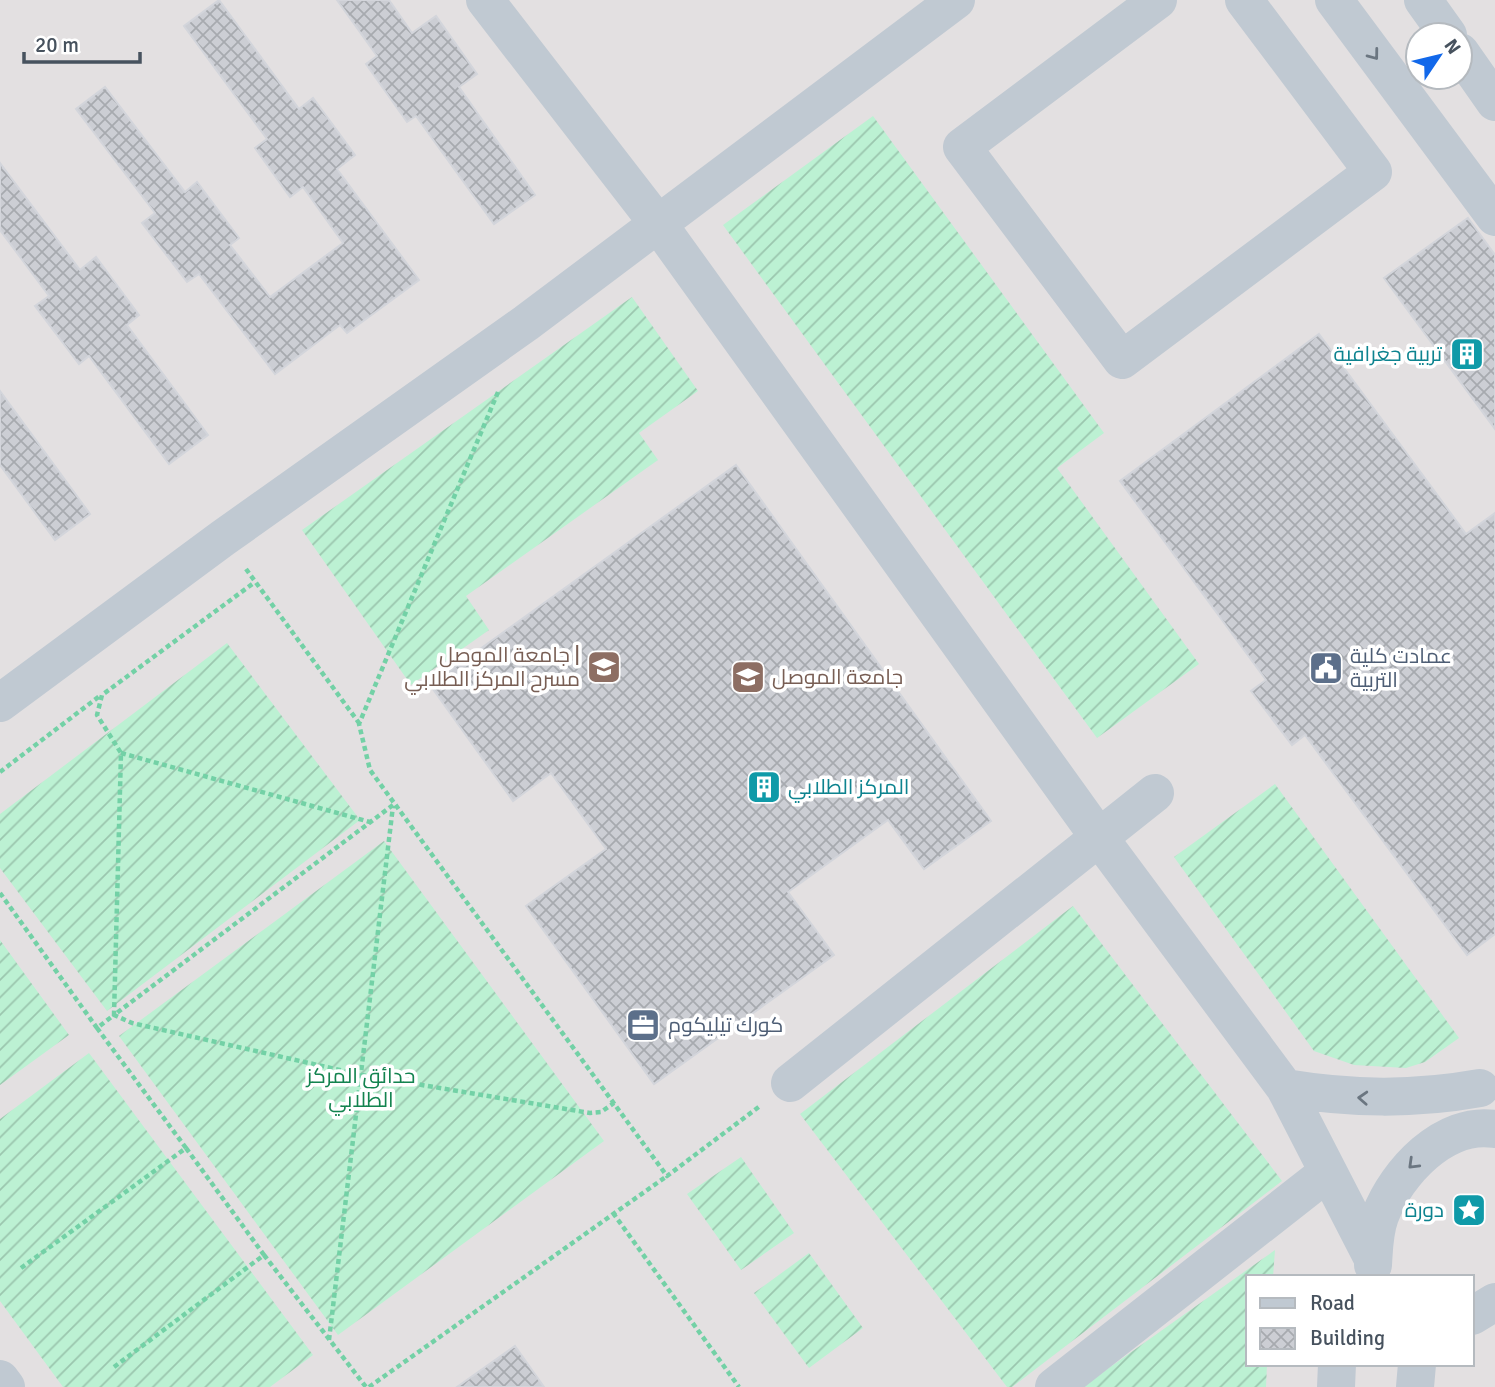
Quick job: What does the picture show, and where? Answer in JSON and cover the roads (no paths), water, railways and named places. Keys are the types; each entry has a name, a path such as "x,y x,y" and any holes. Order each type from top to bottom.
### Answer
{"lane":[{"path":"485,0 659,225 1098,836 1285,1088 1328,1172 1371,1271"},
{"path":"0,703 223,538 659,225 956,0"},
{"path":"1158,0 962,147 1122,360 1373,172 1244,0"},
{"path":"1334,0 1495,218"},
{"path":"1423,0 1438,21"},
{"path":"1474,72 1495,102"},
{"path":"790,1083 1155,793"},
{"path":"1285,1088 1334,1097 1384,1099 1432,1096 1487,1080"},
{"path":"1448,1138 1487,1080"},
{"path":"1371,1271 1379,1218 1390,1194 1415,1162 1448,1138 1477,1128 1495,1129"},
{"path":"1054,1387 1328,1172"},
{"path":"1474,1315 1495,1302"},
{"path":"1336,1387 1338,1366"},
{"path":"1415,1387 1417,1366"},
{"path":"0,1379 6,1387"}],"place":[{"name":"تربية جغرافية","path":"1467,354"},
{"name":"جامعة الموصل | مسرح المركز الطلابي","path":"604,667"},
{"name":"عمادت كلية التربية","path":"1326,668"},
{"name":"جامعة الموصل","path":"748,677"},
{"name":"المركز الطلابي","path":"764,787"},
{"name":"كورك تيليكوم","path":"643,1025"},
{"name":"دورة","path":"1469,1210"}],"park label":[{"name":"حدائق المركز الطلابي","path":"361,1088"}]}
